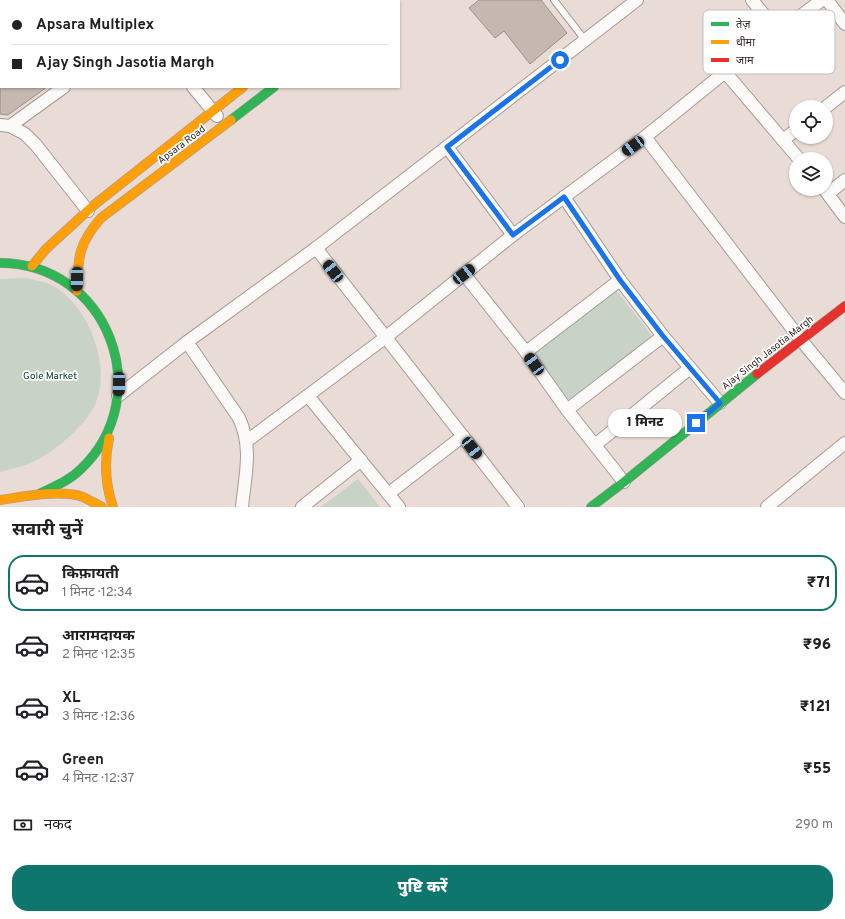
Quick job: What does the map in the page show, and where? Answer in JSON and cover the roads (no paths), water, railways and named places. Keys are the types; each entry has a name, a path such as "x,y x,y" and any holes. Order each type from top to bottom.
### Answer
{"street":[{"path":"118,396 187,342 316,248 637,0"},
{"path":"752,0 760,10"},
{"path":"808,10 822,0"},
{"path":"827,0 834,10"},
{"path":"835,11 845,24"},
{"path":"247,441 386,337 513,235 645,137 723,74"},
{"path":"727,74 793,152"},
{"path":"5,125 62,88"},
{"path":"195,88 224,124"},
{"name":"Apsara Road","path":"32,266 46,249 91,208 242,88"},
{"name":"Apsara Road","path":"77,291 81,244 89,231 101,218 273,88"},
{"path":"833,101 845,92"},
{"path":"5,125 25,134 91,208"},
{"path":"783,140 789,135"},
{"path":"645,137 801,340 845,393"},
{"path":"447,147 513,235"},
{"path":"833,187 845,180"},
{"path":"830,196 845,217"},
{"path":"564,197 620,280 663,336 720,403"},
{"path":"316,248 518,507"},
{"path":"0,263 7,262 32,266 56,276 77,291 94,308 106,327 115,349 119,373 118,396 105,458 107,490 113,507"},
{"path":"464,274 526,352 567,410 624,482"},
{"path":"526,352 620,280"},
{"name":"Ajay Singh Jasotia Margh","path":"591,507 624,482 720,403 845,306"},
{"path":"567,410 663,336"},
{"path":"187,342 239,418 244,430 247,441 247,452 242,507"},
{"path":"595,446 690,368"},
{"path":"308,396 399,507"},
{"path":"39,494 71,477 84,466 96,452 113,420"},
{"path":"388,494 463,436"},
{"path":"767,507 845,443"},
{"path":"302,507 360,460"},
{"path":"0,500 39,494 82,496 102,507"}],"lane":[{"path":"554,0 585,40"}],"park label":[{"name":"Gole Market","path":"50,375"}]}
